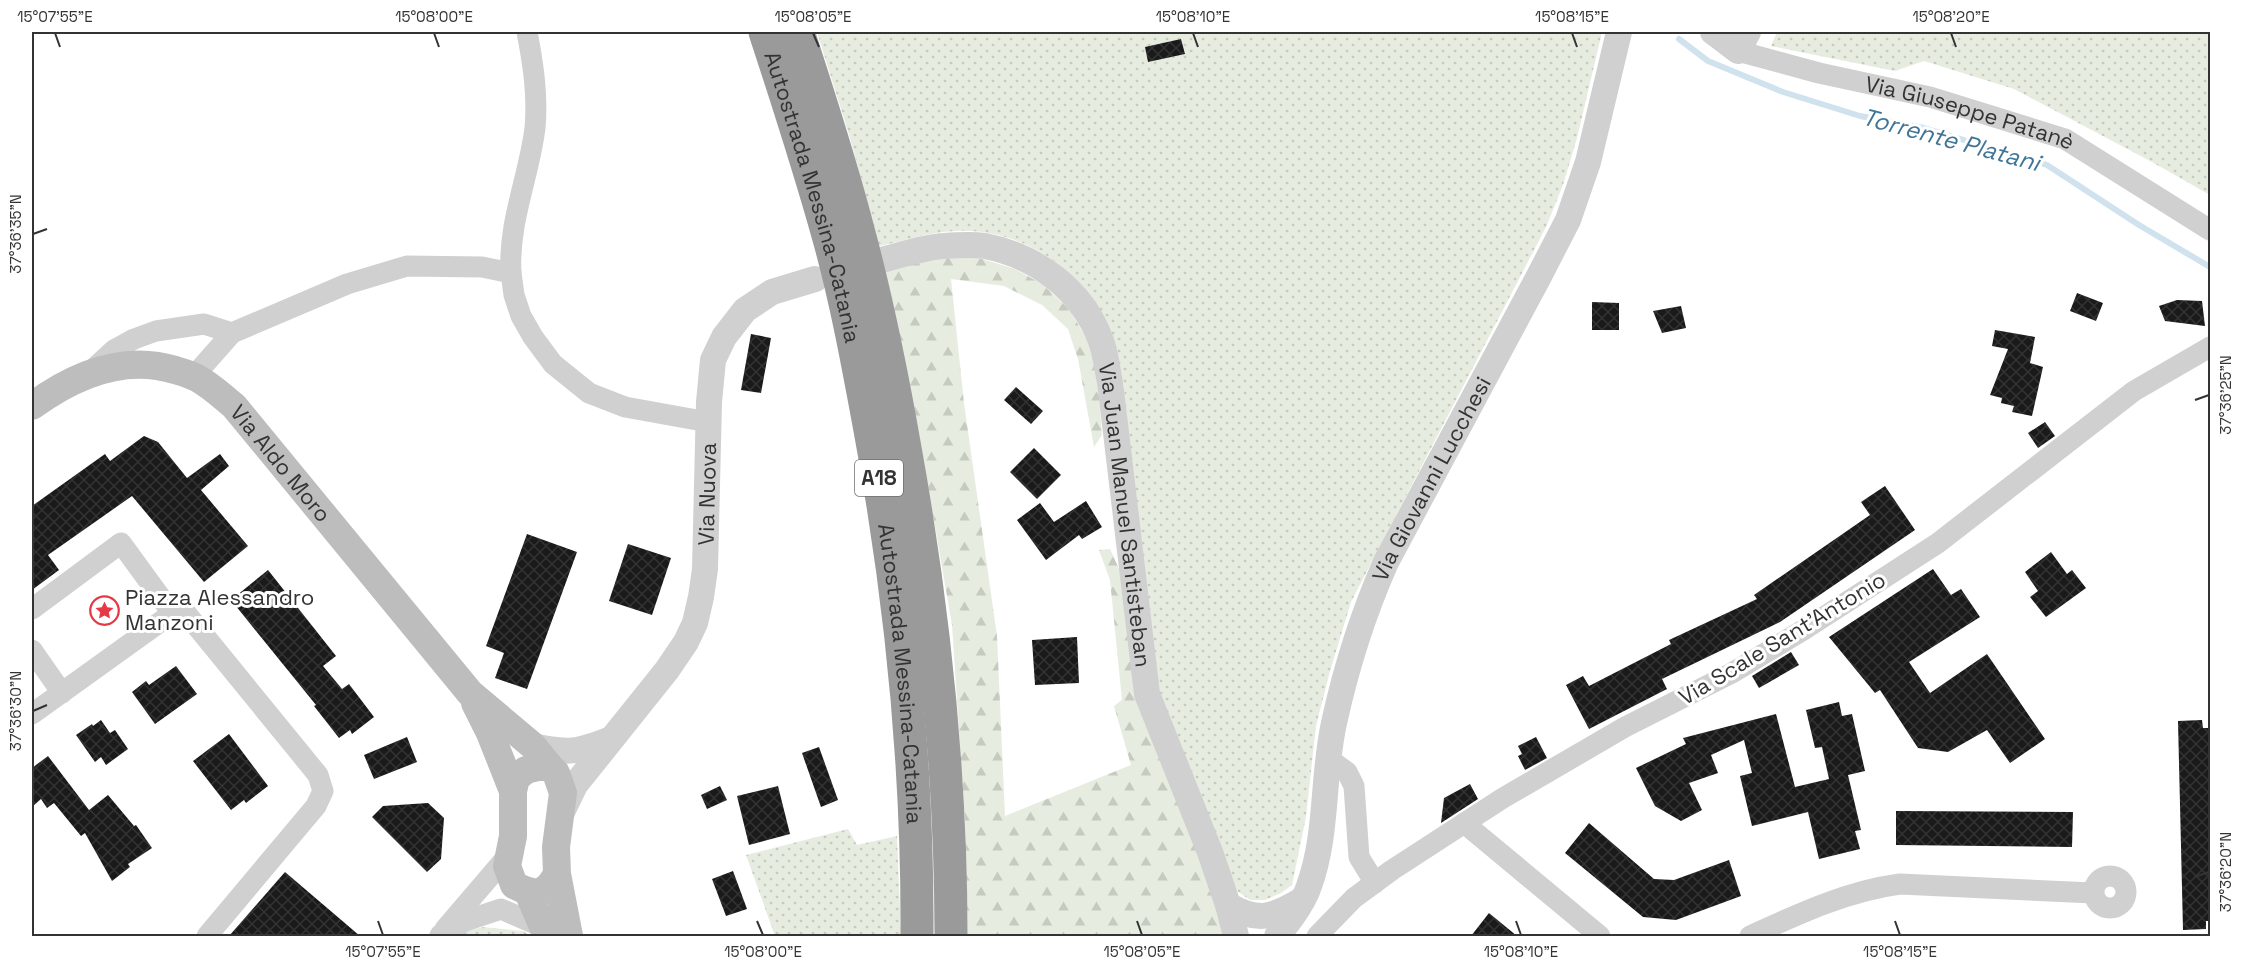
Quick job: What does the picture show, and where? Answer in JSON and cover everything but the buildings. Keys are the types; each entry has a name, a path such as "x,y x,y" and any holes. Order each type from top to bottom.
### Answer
{"highway":[{"name":"Autostrada Messina-Catania","path":"765,32 828,237 856,355 882,493 904,656 912,744 917,936"},
{"name":"Autostrada Messina-Catania","path":"798,32 837,152 858,228 885,348 912,487 935,654 947,819 951,936"}],"main road":[{"name":"Via Aldo Moro","path":"32,406 89,374 119,365 145,364 194,376 234,405 470,693"},
{"path":"470,693 548,755 561,784 563,793 556,847 557,874 569,936"},
{"path":"470,693 490,733 513,791"},
{"path":"548,755 538,766 526,770 516,778 513,791 514,823 507,866 514,885 528,892 542,892 550,886 557,874"},
{"path":"528,892 545,932"}],"street":[{"path":"527,32 535,71 535,127 514,220 510,253 514,296 521,316 553,364 589,393 625,407 708,422"},
{"name":"Via Giovanni Lucchesi","path":"1277,936 1309,888 1318,851 1336,714 1370,597 1386,562 1568,220 1588,162 1619,32"},
{"name":"Via Giuseppe Patanè","path":"1713,32 1743,41 1819,73 1930,97 2065,139 2211,230"},
{"name":"Via Juan Manuel Santisteban","path":"881,260 942,246 984,246 1020,255 1051,274 1066,287 1082,305 1092,322 1101,342 1110,382 1147,694 1192,803 1228,905 1236,936"},
{"path":"194,376 232,333 347,284 407,266 482,267 511,273"},
{"name":"Via Nuova","path":"562,812 575,785 667,670 686,642 695,622 705,569 708,422 713,360 724,337 745,310 772,292 815,279"},
{"path":"89,374 114,350 156,331 204,324 232,333"},
{"name":"Via Scale Sant'Antonio","path":"1317,936 1354,898 1464,823 1625,726 1732,673 1805,629 1938,543 2134,391 2211,347"},
{"path":"32,609 120,543 172,612"},
{"path":"32,714 180,607 318,775 323,791 316,806 207,936"},
{"path":"32,650 62,693"},
{"path":"548,755 585,749 611,739"},
{"path":"1329,759 1347,772 1354,786 1359,856 1375,882"},
{"path":"1464,823 1600,936"},
{"path":"440,936 510,853"},
{"path":"1750,936 1847,895 1882,886 1900,884 2094,893"},
{"path":"440,936 465,921 501,909 528,892"},
{"path":"1228,905 1243,914 1258,917 1281,912 1302,900"},
{"path":"501,909 545,932"}],"green space":[{"path":"817,32 1602,32 1577,138 1563,185 1546,227 1351,602 1316,726 1306,817 1292,885 1281,893 1265,900 1250,900 1237,891 1159,697 1149,634 1123,380 1111,338 1098,308 1079,284 1050,258 1014,240 995,234 955,231 879,246 850,138"},
{"path":"1777,32 2210,32 2210,195 2014,89 1924,61 1895,71 1771,46"},
{"path":"942,255 979,258 1015,269 1042,284 1070,310 1090,345 1098,383 1102,435 1094,447 1078,359 1068,329 1042,305 1004,286 951,279 964,403 997,636 1005,816 1131,765 1114,706 1122,700 1110,580 1099,550 1110,549 1121,573 1224,936 966,936 965,820 952,625 918,428 885,269"},
{"path":"848,829 857,845 897,836 901,936 775,936 746,855"},
{"path":"483,927 523,931 531,936 451,936"}],"waterway":[{"name":"Torrente Platani","path":"1679,39 1708,61 1783,92 1860,116 1924,128 2047,165 2139,225 2210,267"}],"place":[{"name":"Piazza Alessandro Manzoni","path":"104,610"}]}
